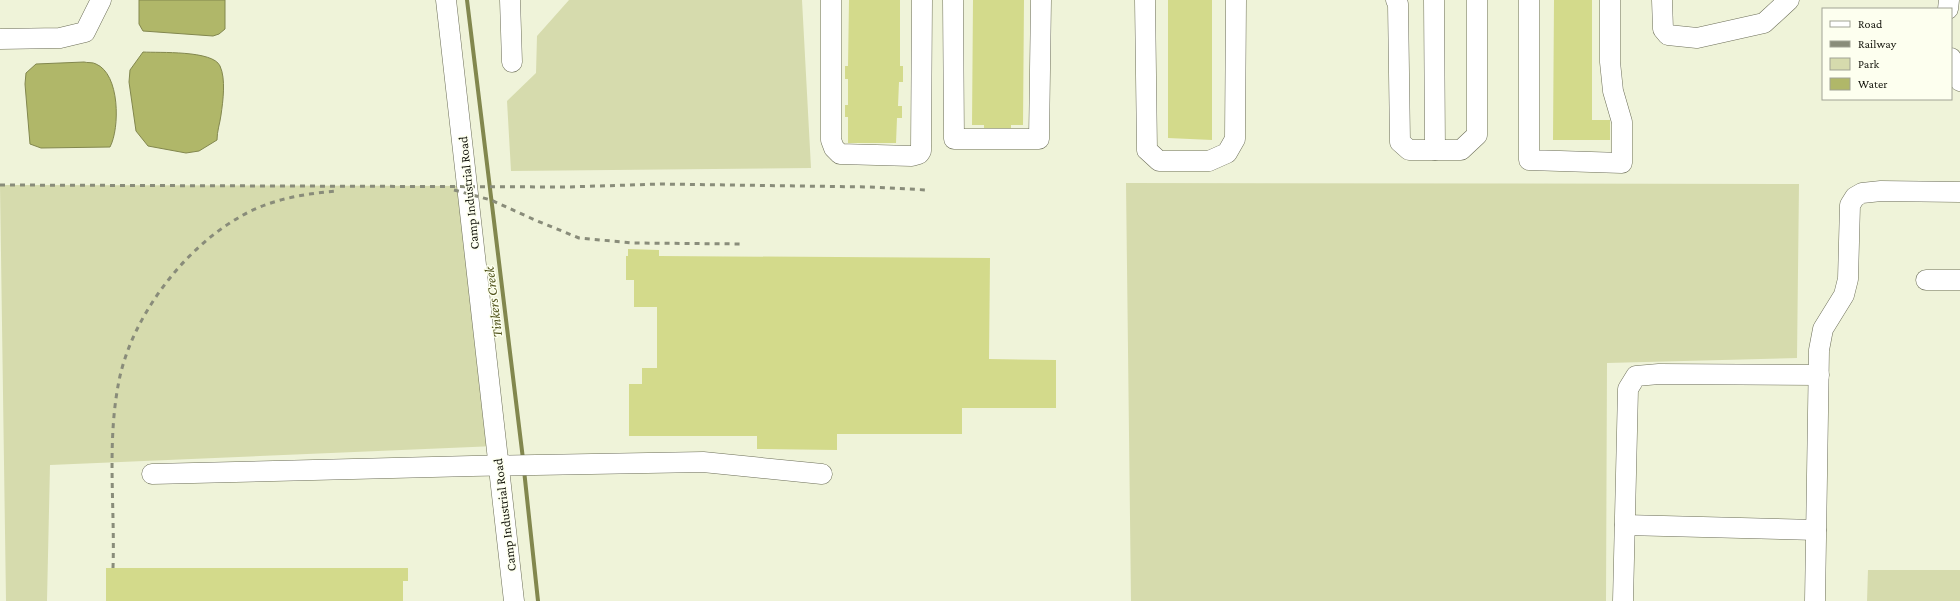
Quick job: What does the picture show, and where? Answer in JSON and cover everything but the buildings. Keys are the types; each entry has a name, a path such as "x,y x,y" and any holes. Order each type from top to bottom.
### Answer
{"street":[{"path":"0,39 60,38 85,32 101,0"},
{"name":"Camp Industrial Road","path":"446,0 514,601"},
{"path":"510,0 512,62"},
{"path":"831,0 831,140 834,148 840,154 912,156 919,154 921,151 922,0"},
{"path":"953,0 954,139 1039,139 1041,0"},
{"path":"1145,0 1147,150 1159,161 1209,161 1227,153 1235,139 1236,0"},
{"path":"1396,0 1398,4 1400,142 1409,150 1461,150 1477,135 1477,0"},
{"path":"1434,0 1435,150"},
{"path":"1529,0 1529,160 1622,163 1622,122 1613,91 1610,62 1610,0"},
{"path":"1662,0 1662,29 1668,35 1697,38 1764,23 1789,0"},
{"path":"1952,65 1960,81"},
{"path":"1815,601 1819,350 1823,330 1844,295 1848,279 1850,205 1855,197 1862,193 1881,191 1960,192"},
{"path":"1926,280 1960,280"},
{"path":"1623,601 1628,389 1636,376 1659,374 1819,374"},
{"path":"152,474 498,465 703,462 822,474"},
{"path":"1625,525 1816,530"}],"green space":[{"path":"569,0 802,0 811,168 511,171 507,101 536,73 537,36"},
{"path":"1126,183 1799,184 1797,358 1607,363 1606,601 1131,601"},
{"path":"0,185 467,186 496,446 50,465 47,601 6,601"},
{"path":"1868,570 1960,570 1960,601 1867,601"}],"water":[{"path":"139,0 225,0 225,29 219,34 213,36 143,31 139,24"},
{"path":"143,52 185,53 197,55 207,57 215,61 220,66 224,90 217,140 199,151 186,153 148,146 136,131 129,82 130,70"},
{"path":"95,63 104,70 110,79 114,90 116,115 113,138 110,147 41,148 30,144 25,84 26,73 36,64"}],"waterway":[{"name":"Tinkers Creek","path":"467,0 523,459"},
{"name":"Tinkers Creek","path":"524,470 538,601"}],"railway":[{"path":"0,185 568,187 660,184 870,187 927,190"},
{"path":"454,190 491,200 579,238 633,243 744,244"},
{"path":"113,568 112,454 115,409 118,386 124,361 133,337 146,313 161,290 197,249 217,232 238,218 273,202 298,196 336,191"}]}
